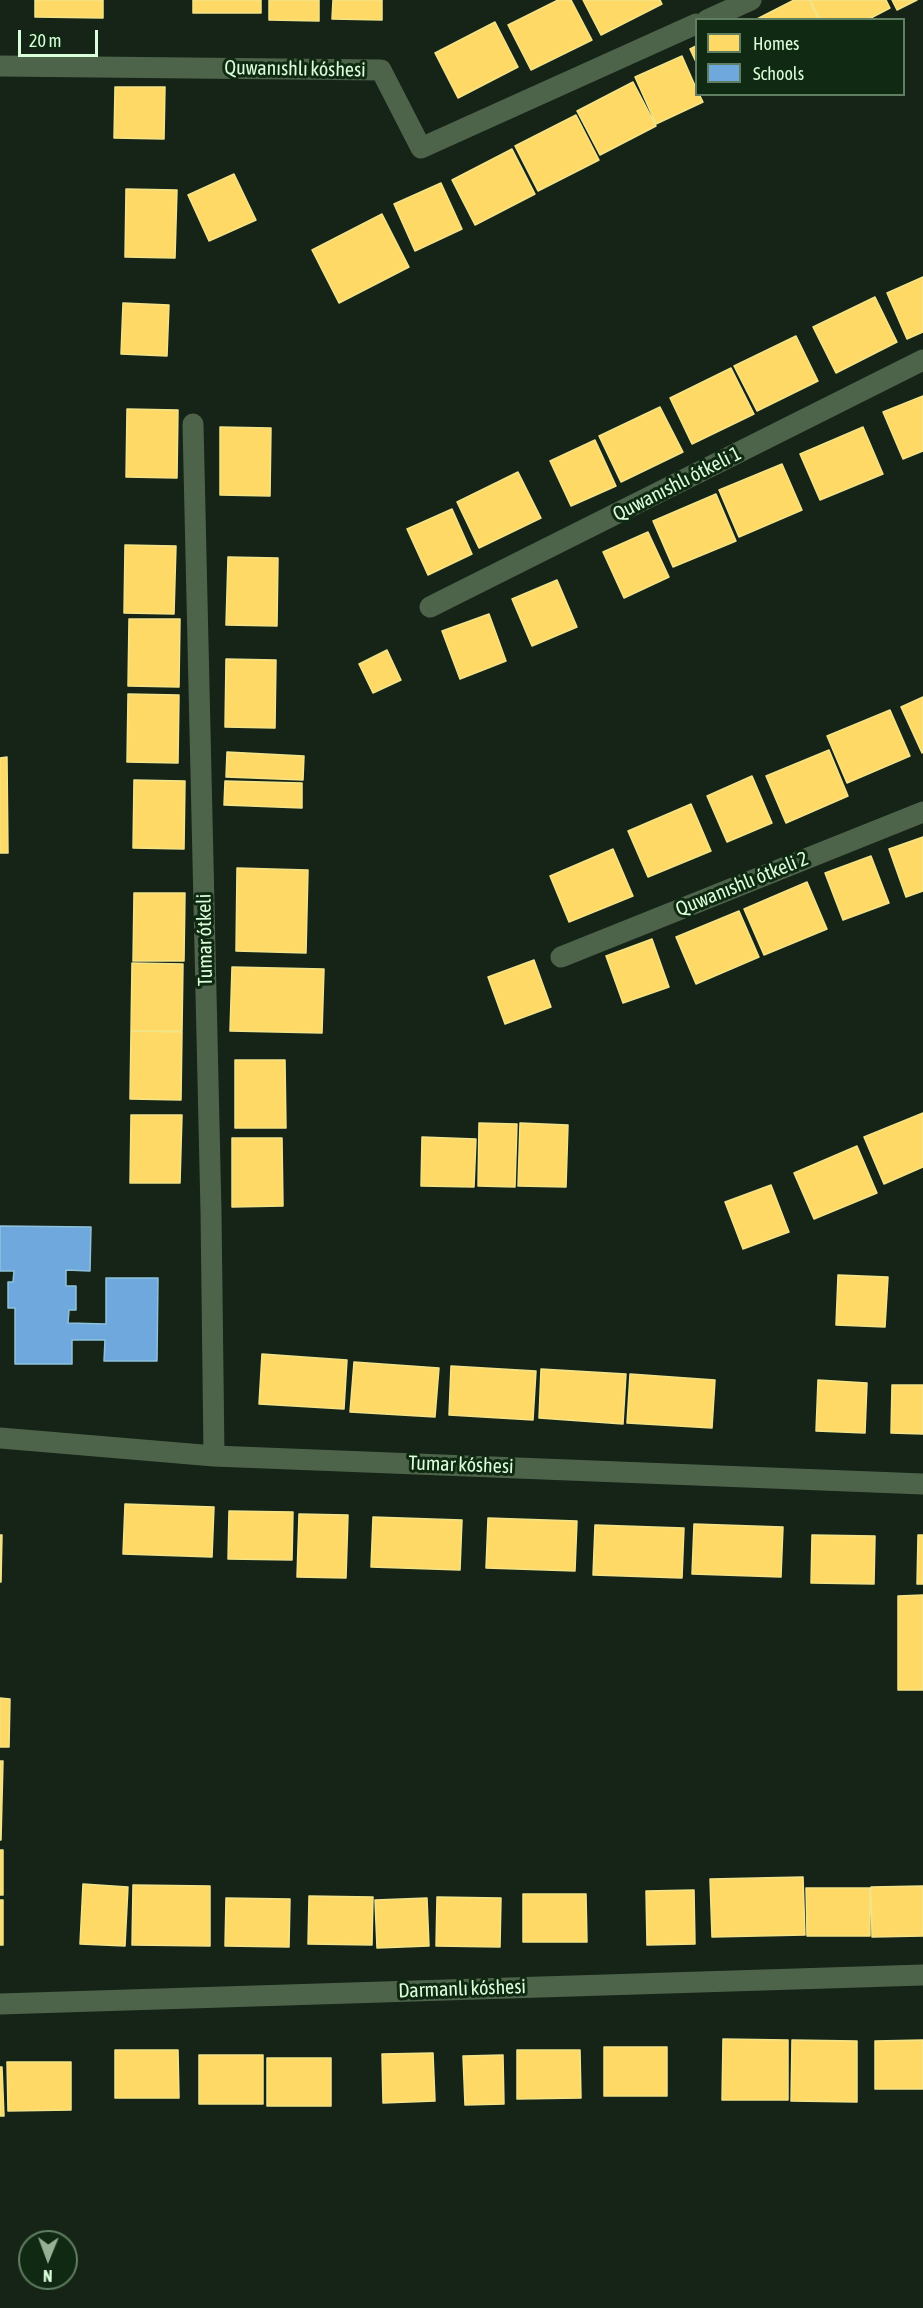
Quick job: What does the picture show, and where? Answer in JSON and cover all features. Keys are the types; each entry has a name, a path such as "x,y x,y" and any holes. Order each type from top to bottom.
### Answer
{"street":[{"path":"711,18 751,0"},
{"name":"Quwanıshlı kóshesi","path":"0,66 381,70 421,148 695,24"},
{"name":"Quwanıshlı ótkeli 1","path":"430,608 923,360"},
{"name":"Tumar ótkeli","path":"193,424 211,1211 214,1456"},
{"name":"Quwanıshlı ótkeli 2","path":"561,957 923,812"},
{"name":"Tumar kóshesi","path":"0,1438 214,1456 923,1484"},
{"name":"Darmanlı kóshesi","path":"0,2004 923,1975"}],"building: Homes":[{"path":"35,0 103,0 103,18 35,17"},
{"path":"193,0 261,0 261,13 193,13"},
{"path":"269,0 319,0 319,21 269,20"},
{"path":"333,0 382,0 382,20 332,19"},
{"path":"558,0 571,0 592,40 531,70 508,25"},
{"path":"583,0 660,0 662,4 601,35"},
{"path":"794,0 809,0 818,18 759,18"},
{"path":"810,0 886,0 890,8 871,18 819,18"},
{"path":"892,0 917,0 897,10"},
{"path":"495,22 518,67 458,98 435,53"},
{"path":"695,46 695,60 690,49"},
{"path":"682,56 695,86 695,96 700,96 703,102 656,124 635,77"},
{"path":"633,82 656,126 600,155 577,111"},
{"path":"115,87 165,87 164,139 114,138"},
{"path":"576,115 599,160 538,191 515,146"},
{"path":"512,149 535,194 475,225 452,180"},
{"path":"234,174 256,220 209,241 188,195"},
{"path":"441,183 462,229 415,251 394,204"},
{"path":"126,189 177,190 175,258 125,257"},
{"path":"382,214 409,267 339,303 312,250"},
{"path":"923,277 923,332 907,339 887,293"},
{"path":"875,297 897,342 836,373 813,327"},
{"path":"123,303 169,305 167,356 121,354"},
{"path":"796,336 818,381 757,411 734,366"},
{"path":"731,368 754,414 692,444 670,398"},
{"path":"923,396 923,451 903,459 883,412"},
{"path":"660,407 683,452 621,482 599,436"},
{"path":"127,409 178,410 177,478 126,477"},
{"path":"220,427 271,428 270,496 220,495"},
{"path":"863,427 883,474 820,500 800,454"},
{"path":"595,440 616,486 571,506 550,461"},
{"path":"782,464 802,510 739,537 719,490"},
{"path":"518,472 541,518 479,548 457,502"},
{"path":"716,494 736,541 673,567 653,521"},
{"path":"452,509 472,554 428,575 407,529"},
{"path":"648,532 669,577 624,598 603,552"},
{"path":"125,545 176,546 174,614 124,613"},
{"path":"228,557 278,558 277,626 226,625"},
{"path":"557,580 577,627 532,646 512,599"},
{"path":"489,614 506,661 460,679 442,631"},
{"path":"129,619 180,619 179,687 128,686"},
{"path":"387,650 401,680 373,693 359,664"},
{"path":"226,659 276,660 275,728 225,727"},
{"path":"128,694 179,695 178,763 127,762"},
{"path":"923,697 923,752 922,753 901,707"},
{"path":"890,710 910,756 847,783 827,736"},
{"path":"829,750 848,796 786,823 766,776"},
{"path":"227,752 304,756 303,780 226,777"},
{"path":"7,757 8,853 0,853 0,758"},
{"path":"752,776 772,823 727,842 707,796"},
{"path":"134,780 185,781 184,849 133,848"},
{"path":"225,781 302,783 302,808 224,805"},
{"path":"691,804 711,851 648,877 628,831"},
{"path":"923,837 923,891 906,897 889,849"},
{"path":"613,849 633,896 569,922 550,876"},
{"path":"871,856 889,903 843,920 825,873"},
{"path":"237,868 308,870 306,953 236,951"},
{"path":"807,882 827,929 764,955 744,909"},
{"path":"134,893 185,893 184,961 133,961"},
{"path":"739,911 759,957 696,984 676,937"},
{"path":"652,939 669,987 623,1003 606,956"},
{"path":"534,960 551,1007 505,1024 488,977"},
{"path":"132,963 183,964 182,1031 131,1031"},
{"path":"232,967 324,969 322,1033 230,1031"},
{"path":"131,1031 182,1032 181,1100 130,1099"},
{"path":"235,1060 285,1060 286,1128 235,1128"},
{"path":"923,1113 923,1167 884,1184 864,1137"},
{"path":"131,1115 182,1115 180,1183 130,1183"},
{"path":"479,1123 517,1124 515,1187 478,1186"},
{"path":"520,1123 568,1125 566,1187 518,1186"},
{"path":"422,1137 476,1139 474,1187 421,1186"},
{"path":"232,1138 282,1138 283,1206 232,1207"},
{"path":"857,1146 877,1193 814,1219 794,1173"},
{"path":"771,1185 789,1232 743,1249 725,1202"},
{"path":"838,1275 888,1277 885,1327 836,1325"},
{"path":"262,1354 347,1360 344,1409 259,1404"},
{"path":"354,1362 439,1368 435,1417 350,1412"},
{"path":"451,1366 536,1371 533,1420 449,1415"},
{"path":"541,1369 626,1374 623,1424 539,1418"},
{"path":"630,1374 715,1380 712,1428 627,1423"},
{"path":"818,1380 867,1383 865,1433 816,1431"},
{"path":"892,1385 923,1385 923,1434 891,1433"},
{"path":"125,1504 214,1507 212,1557 123,1554"},
{"path":"229,1511 293,1512 292,1560 228,1559"},
{"path":"299,1514 348,1515 346,1578 297,1577"},
{"path":"373,1517 462,1520 460,1570 371,1567"},
{"path":"488,1518 577,1521 575,1571 486,1568"},
{"path":"694,1524 783,1527 781,1577 692,1574"},
{"path":"595,1525 684,1528 682,1578 593,1575"},
{"path":"0,1535 2,1535 1,1582 0,1582"},
{"path":"812,1535 875,1536 874,1584 811,1583"},
{"path":"918,1535 923,1535 923,1584 917,1584"},
{"path":"923,1595 923,1690 898,1690 898,1596"},
{"path":"0,1698 10,1699 9,1747 0,1747"},
{"path":"0,1761 3,1761 1,1840 0,1840"},
{"path":"0,1850 3,1850 3,1895 0,1895"},
{"path":"803,1877 805,1935 712,1937 710,1879"},
{"path":"83,1884 128,1887 125,1946 80,1944"},
{"path":"133,1885 210,1886 210,1946 132,1945"},
{"path":"923,1886 923,1936 872,1937 871,1887"},
{"path":"806,1888 870,1888 870,1936 807,1936"},
{"path":"694,1890 695,1944 647,1945 646,1891"},
{"path":"523,1894 586,1894 587,1942 523,1942"},
{"path":"309,1896 373,1897 372,1945 308,1944"},
{"path":"437,1897 501,1898 500,1947 436,1946"},
{"path":"226,1898 290,1899 289,1947 225,1946"},
{"path":"427,1898 429,1946 377,1948 375,1900"},
{"path":"0,1900 3,1900 3,1945 0,1945"},
{"path":"723,2039 788,2040 788,2100 722,2100"},
{"path":"792,2040 857,2041 857,2102 791,2101"},
{"path":"923,2040 923,2089 875,2089 875,2041"},
{"path":"604,2047 667,2047 667,2096 604,2096"},
{"path":"115,2050 178,2050 179,2098 115,2098"},
{"path":"517,2050 580,2050 581,2098 517,2099"},
{"path":"433,2053 435,2101 383,2103 382,2054"},
{"path":"199,2055 263,2055 263,2104 199,2104"},
{"path":"503,2055 504,2104 465,2105 463,2056"},
{"path":"267,2058 331,2058 331,2106 267,2106"},
{"path":"7,2062 71,2062 71,2110 8,2111"},
{"path":"0,2067 2,2067 4,2116 0,2116"}],"building: Schools":[{"path":"0,1226 91,1227 90,1271 66,1270 66,1286 76,1286 76,1310 69,1310 68,1323 106,1324 106,1278 158,1278 157,1361 104,1361 105,1340 72,1340 72,1364 15,1364 15,1308 8,1308 8,1282 13,1282 14,1271 0,1271"}]}
